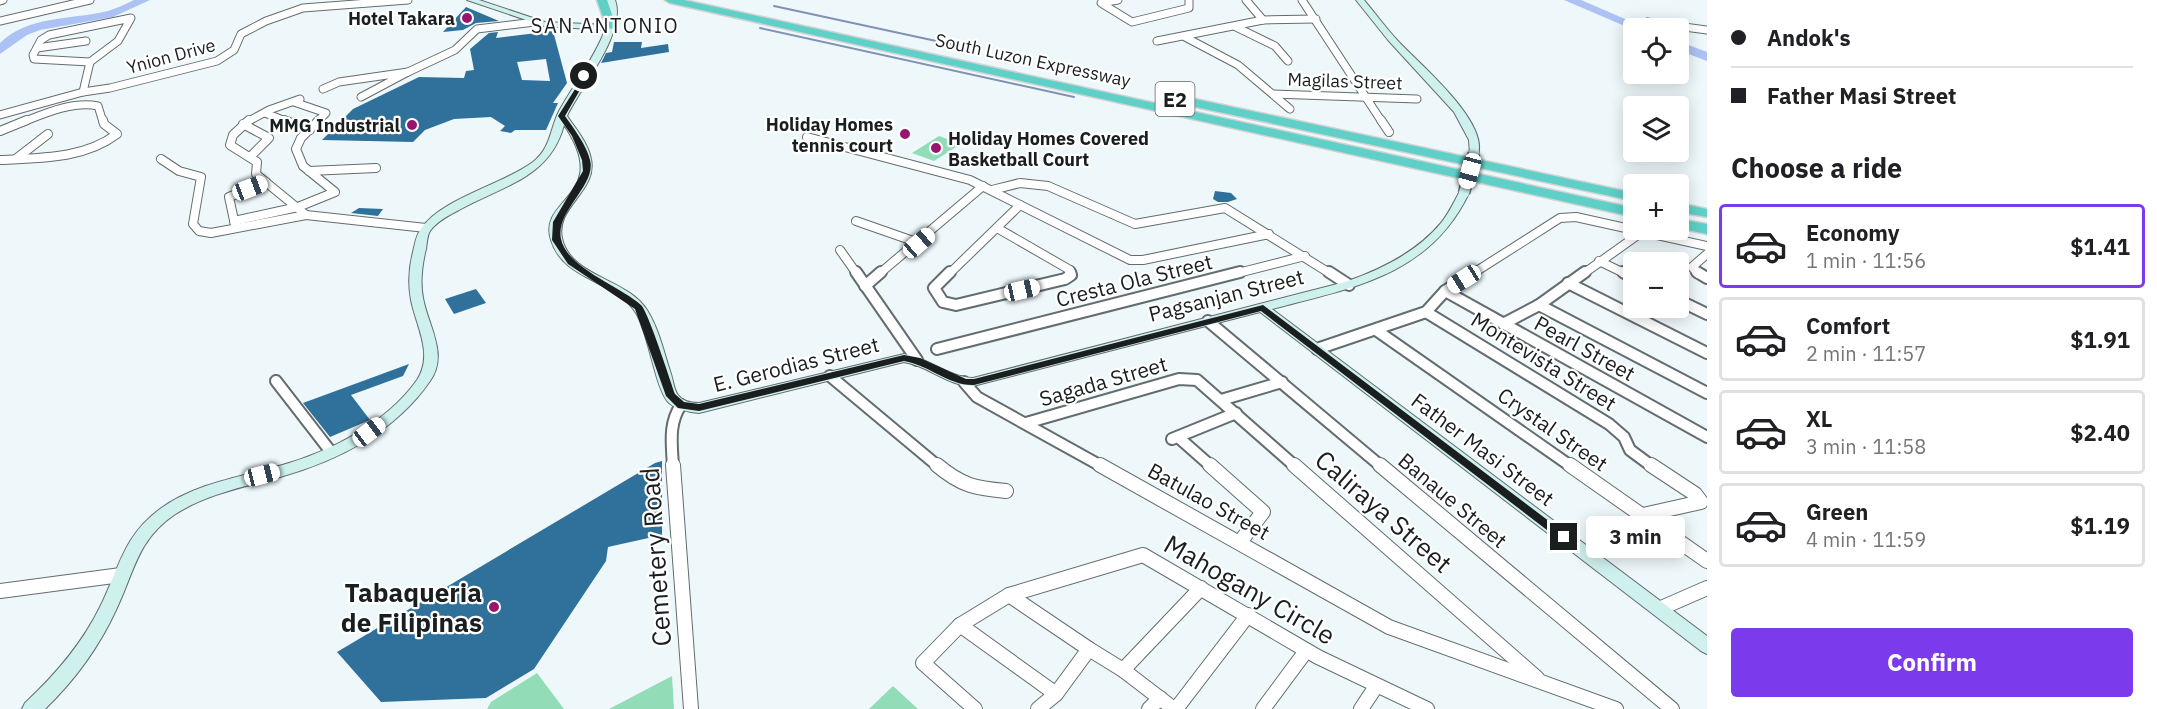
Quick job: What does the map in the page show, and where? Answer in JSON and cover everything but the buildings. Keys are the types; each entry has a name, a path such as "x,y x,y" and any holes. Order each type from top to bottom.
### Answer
{"highway":[{"path":"602,0 610,22"},
{"name":"South Luzon Expressway","path":"670,0 1623,211"},
{"name":"South Luzon Expressway","path":"717,0 1623,195"},
{"path":"1689,209 1707,213"},
{"path":"1689,225 1707,229"}],"street":[{"path":"0,21 90,0"},
{"name":"Ynion Drive","path":"83,92 205,65 224,58 234,50 241,34 293,10 408,0"},
{"path":"471,0 535,22 558,26 610,22"},
{"path":"161,159 179,171 201,177 193,224 199,231 211,233 306,215 426,228 456,208 537,164 546,155 553,143 562,116 610,22 611,0"},
{"path":"1093,0 1132,22 1181,12 1189,8 1189,0"},
{"path":"1101,3 1118,0"},
{"path":"1246,0 1263,20"},
{"path":"1302,0 1389,132"},
{"name":"Pagsanjan Street","path":"964,382 982,380 1349,285 1386,272 1416,253 1442,227 1464,193 1474,153 1474,139 1456,109 1394,42 1360,0"},
{"path":"133,15 118,41 90,62 38,60 33,57 36,48 44,37 133,15"},
{"path":"1156,41 1263,20 1316,20"},
{"path":"361,97 458,48 466,43 477,29 535,22"},
{"path":"1236,27 1275,46 1288,61"},
{"path":"1689,28 1707,30"},
{"path":"1185,37 1238,65 1290,109"},
{"path":"36,48 86,41"},
{"path":"83,92 90,62"},
{"path":"323,89 339,82 408,72"},
{"path":"0,115 102,86 124,84"},
{"name":"Magilas Street","path":"1273,94 1417,99"},
{"path":"266,182 229,197 235,223 298,207 335,192 309,171 300,161 296,149 301,138 326,112 297,100 243,124 229,143 258,164 256,174 298,207 306,215"},
{"path":"0,131 84,104 98,106 104,124 117,133 116,136 74,153 0,160"},
{"path":"265,113 310,130"},
{"path":"562,116 576,136 587,165 582,182 557,222 555,234 559,247 571,262 639,308 671,396 681,405"},
{"path":"0,120 14,125"},
{"path":"243,124 269,138 250,157"},
{"path":"16,159 48,134"},
{"path":"807,137 970,180 1130,260 1143,260 1269,234"},
{"path":"309,171 376,168"},
{"path":"865,286 987,188 1016,182 1063,190 1122,220 1135,224 1224,208 1349,285"},
{"path":"997,228 1070,270 1071,275 1065,279 956,305 943,302 934,288 1020,206"},
{"path":"1317,349 1426,312 1444,291 1560,218 1567,217 1623,228"},
{"path":"856,221 919,243"},
{"path":"32,709 54,689 75,663 109,606 121,575 143,534 170,510 225,484 298,466 331,452 369,432 402,405 425,379 430,368 430,337 418,304 417,262 426,228"},
{"path":"1503,324 1539,305 1630,240"},
{"path":"1679,240 1707,246"},
{"name":"Batulao Street","path":"840,250 917,360 964,382 977,397 1389,627 1616,709"},
{"path":"1707,254 1692,267 1698,274 1707,278"},
{"name":"Cresta Ola Street","path":"937,349 1305,256"},
{"path":"1599,261 1623,273"},
{"path":"1568,283 1707,353"},
{"name":"Pearl Street","path":"1444,291 1707,437"},
{"path":"1539,305 1707,393"},
{"path":"1689,305 1707,314"},
{"name":"Father Masi Street","path":"1263,308 1707,646"},
{"name":"Montevista Street","path":"1426,312 1609,424 1624,437 1630,450 1695,494 1701,502 1643,515"},
{"name":"Banaue Street","path":"1208,321 1672,709"},
{"name":"Crystal Street","path":"1376,330 1707,561"},
{"name":"E. Gerodias Street","path":"681,405 699,408 896,360 917,360"},
{"path":"830,376 954,480 973,488 1006,490"},
{"name":"Caliraya Street","path":"1191,378 1203,383 1544,683"},
{"name":"Sagada Street","path":"1026,423 1179,379 1191,378"},
{"path":"276,381 331,452"},
{"path":"1221,400 1282,382"},
{"name":"Cemetery Road","path":"681,405 676,412 671,429 687,678 692,709"},
{"path":"1236,413 1175,438 1263,512 1240,542"},
{"name":"Mahogany Circle","path":"975,709 923,663 960,625 1009,595 1143,555 1306,651 1375,688 1427,709"},
{"path":"0,591 121,575"},
{"path":"1123,670 1201,588"},
{"path":"1659,609 1707,588"},
{"path":"1009,595 1123,670 1154,704 1175,709 1248,615"},
{"path":"960,625 1056,694"},
{"path":"1038,709 1056,694 1089,649"},
{"path":"1263,709 1306,651"},
{"path":"1361,709 1375,688"}],"green space":[{"name":"Holiday Homes Covered Basketball Court","path":"939,136 961,144 934,161 912,153"},
{"path":"537,673 564,709 487,709 491,702"},
{"path":"672,676 674,709 609,709"},
{"path":"893,686 918,709 869,709"}],"waterway":[{"path":"0,50 10,40 36,27 109,14 144,0"},
{"path":"1570,0 1623,21"},
{"path":"774,6 964,47"},
{"path":"760,28 1074,97"},
{"path":"1689,50 1707,57"}],"place":[{"name":"Hotel Takara","path":"467,18"},
{"name":"MMG Industrial","path":"412,125"},
{"name":"Holiday Homes tennis court","path":"905,134"},
{"name":"Holiday Homes Covered Basketball Court","path":"936,148"},
{"name":"Tabaqueria de Filipinas","path":"494,607"}],"district":[{"name":"SAN ANTONIO","path":"605,25"}],"route":[{"path":"584,76 562,116 576,136 586,160 587,171 557,222 556,240 564,255 571,262 625,296 639,308 671,396 681,405 699,408 904,358 917,360 954,379 974,382 1263,308 1564,537"}]}
